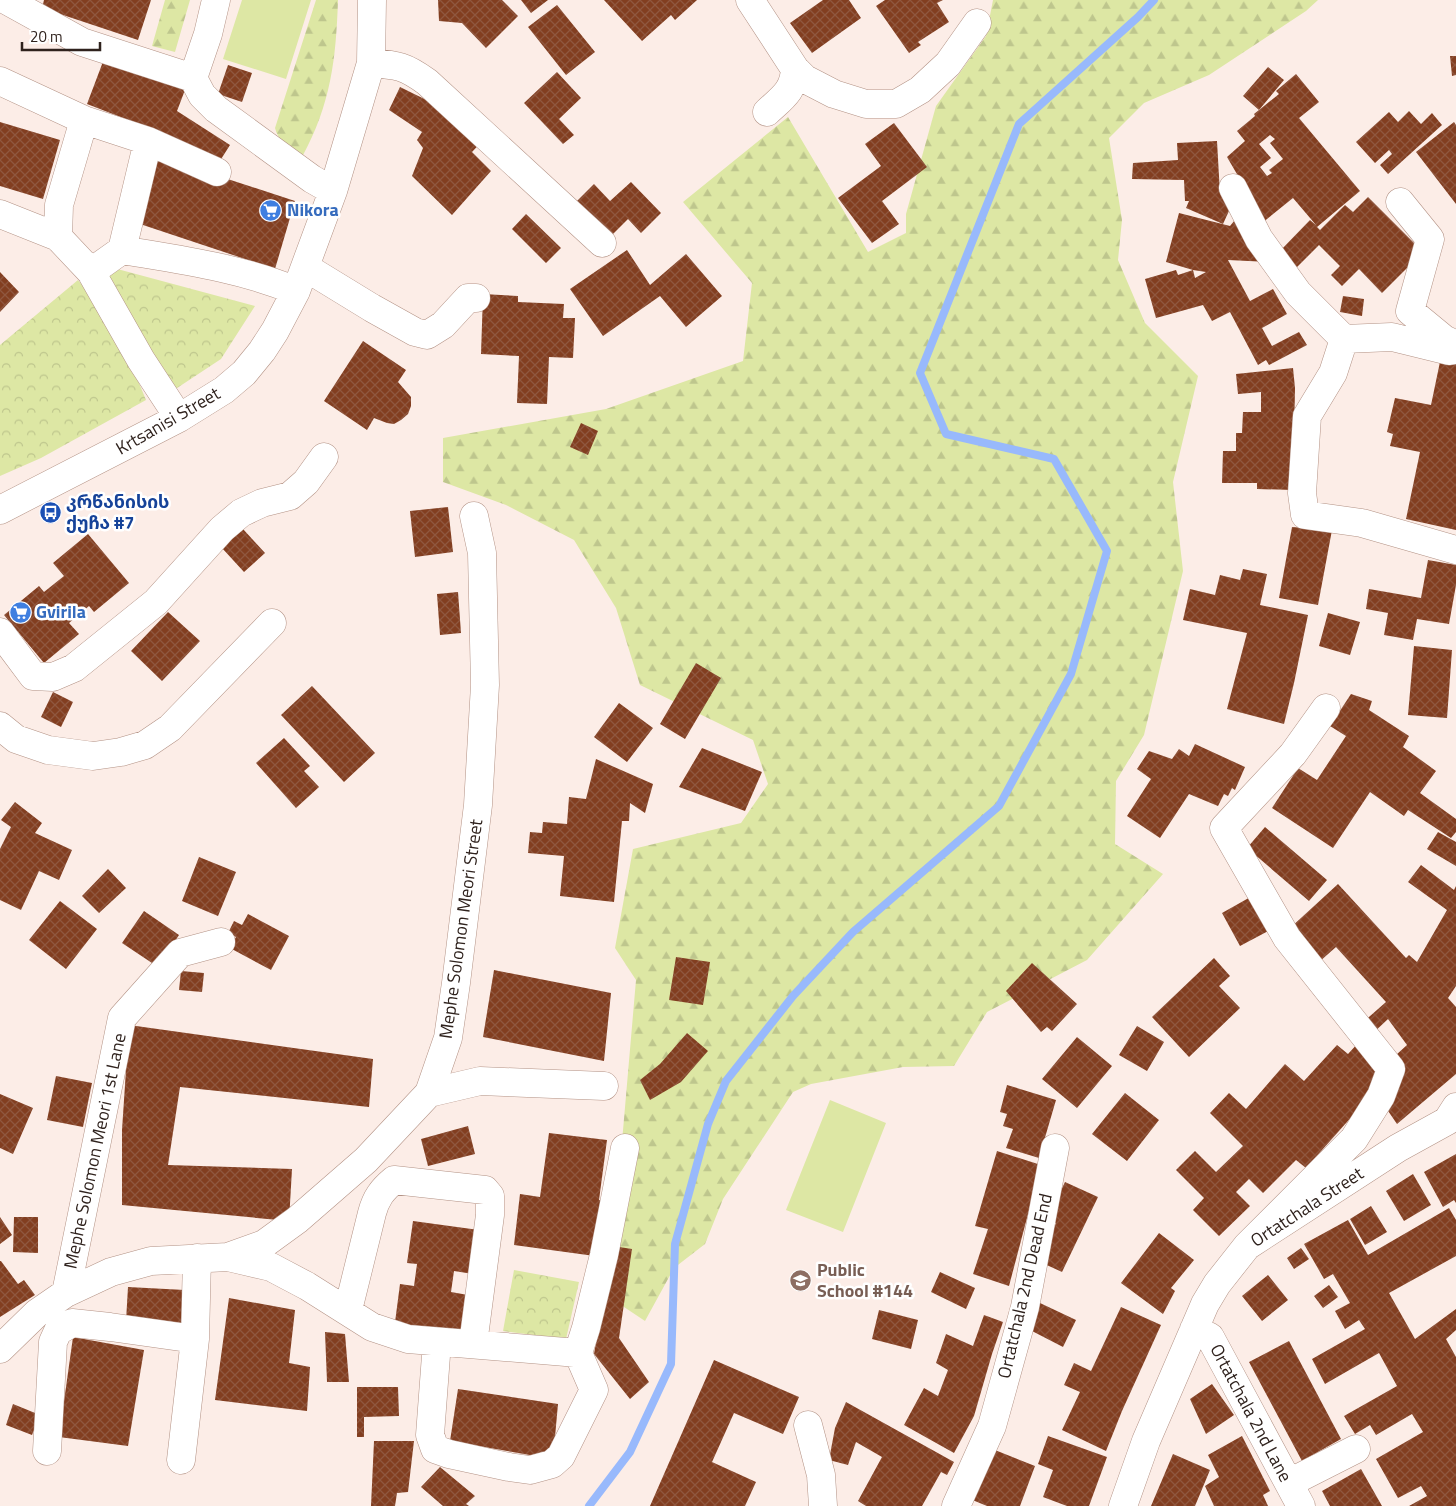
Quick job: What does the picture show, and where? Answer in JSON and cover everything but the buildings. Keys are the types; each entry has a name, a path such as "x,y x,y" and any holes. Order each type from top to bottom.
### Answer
{"street":[{"path":"6,0 82,42 192,78 202,95 216,109 333,191"},
{"path":"192,78 208,34 216,0"},
{"name":"Krtsanisi Street","path":"0,510 180,418 224,390 244,373 275,331 300,279 333,191 371,63 372,0"},
{"path":"750,0 795,69 805,79 834,94 866,104 896,104 914,81 948,64 977,23"},
{"path":"371,63 398,65 410,69 428,82 602,243"},
{"path":"767,112 790,90 795,80 795,69"},
{"path":"0,81 84,120 148,141 217,172"},
{"path":"58,236 59,205 84,120"},
{"path":"91,272 122,250 148,141"},
{"path":"1233,188 1259,239 1292,285 1344,339 1392,337 1448,351 1456,350"},
{"path":"1400,202 1430,239 1410,311 1444,339 1456,345"},
{"path":"0,214 58,236 91,272 142,360 180,418"},
{"path":"122,250 207,264 276,282 300,279 372,308 415,332 427,335 443,325 468,298 476,298"},
{"path":"1344,339 1333,373 1307,416 1302,493 1305,514 1362,523 1456,550"},
{"path":"0,632 33,676 53,677 74,668 156,602 222,529 242,513 262,503 290,496 306,482 324,456"},
{"name":"Mephe Solomon Meori Street","path":"0,1349 37,1313 66,1293 111,1272 151,1261 228,1257 264,1244 297,1220 366,1160 428,1093 448,1038 478,805 484,684 482,553 474,516"},
{"path":"0,726 16,740 48,750 93,756 121,752 145,745 170,728 272,623"},
{"path":"1247,1246 1354,1139 1382,1096 1391,1069 1287,938 1224,828 1293,754 1326,708"},
{"name":"Mephe Solomon Meori 1st Lane","path":"66,1293 122,1018 180,953 222,942"},
{"path":"428,1093 480,1081 604,1086"},
{"name":"Ortatchala Street","path":"1123,1506 1146,1441 1205,1304 1217,1284 1247,1246 1398,1148 1453,1120"},
{"path":"438,1342 430,1435 435,1449 474,1460 530,1470 552,1464 561,1456 594,1390 578,1353 604,1255 625,1148"},
{"name":"Ortatchala 2nd Dead End","path":"956,1506 992,1426 1025,1306 1055,1148"},
{"path":"348,1310 376,1199 383,1188 394,1180 484,1190 490,1196 490,1215 473,1344"},
{"path":"228,1257 270,1267 348,1310 372,1326 408,1339 578,1353"},
{"path":"181,1460 195,1339 197,1258"},
{"path":"46,1451 53,1342 58,1331 72,1323 110,1326 195,1339"},
{"name":"Ortatchala 2nd Lane","path":"1194,1329 1210,1337 1295,1495"},
{"path":"808,1425 821,1475 823,1506"},
{"path":"1295,1495 1356,1449"}],"green space":[{"path":"165,0 190,0 175,52 152,46"},
{"path":"242,0 311,0 286,79 223,59"},
{"path":"316,0 338,0 336,42 326,100 302,157 285,145 275,128"},
{"path":"993,0 1318,0 1306,11 1209,75 1144,103 1109,138 1122,220 1118,260 1145,323 1198,376 1173,482 1183,571 1144,735 1116,781 1115,844 1163,874 1087,960 987,1012 954,1066 903,1067 811,1084 793,1092 723,1199 705,1244 674,1268 645,1321 615,1301 613,1246 636,980 615,948 633,849 741,823 768,784 753,740 640,685 616,608 574,540 506,505 443,482 443,438 606,409 743,361 752,283 683,202 788,117 868,252 906,233 906,214 936,106 986,36"},
{"path":"95,263 255,306 221,359 168,394"},
{"path":"78,280 101,308 124,347 146,400 41,458 0,476 0,345"},
{"path":"830,1100 886,1123 843,1232 786,1210"},
{"path":"514,1270 579,1282 566,1339 503,1331"}],"waterway":[{"path":"589,1506 630,1452 671,1364 675,1244 708,1124 726,1081 793,996 853,932 999,806 1071,674 1107,551 1054,459 946,434 920,373 1019,124 1138,17 1154,0"}],"place":[{"name":"Nikora","path":"271,210"},
{"name":"კრწანისის ქუჩა #7","path":"50,512"},
{"name":"Gvirila","path":"20,612"},
{"name":"Public School #144","path":"801,1280"}]}
